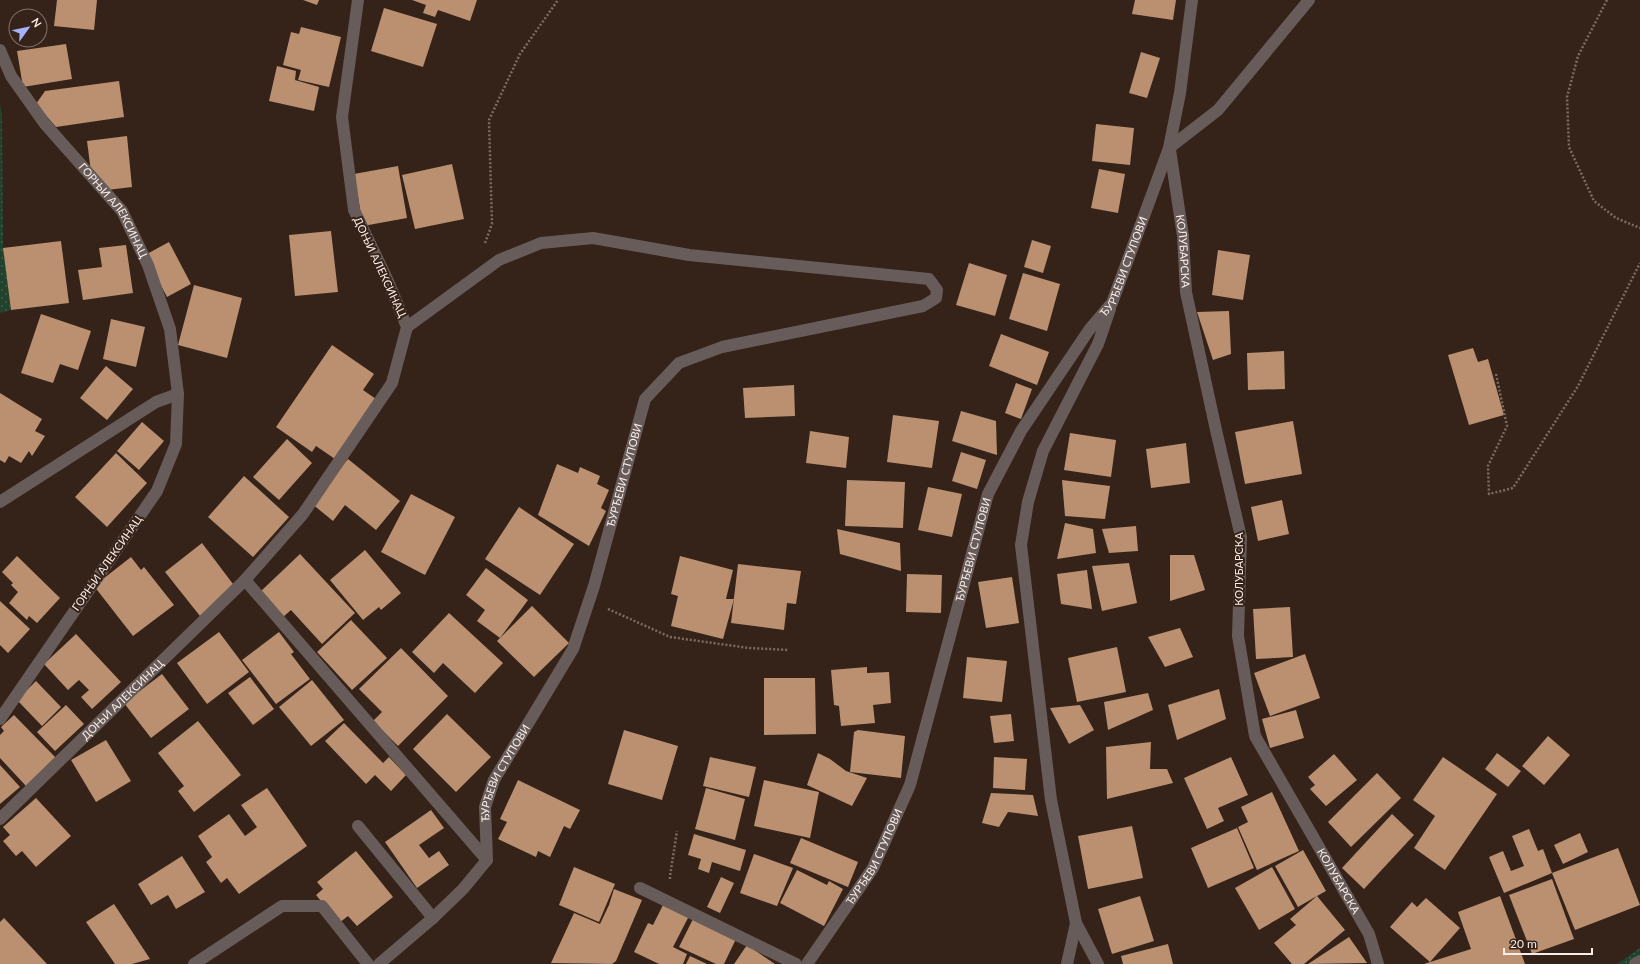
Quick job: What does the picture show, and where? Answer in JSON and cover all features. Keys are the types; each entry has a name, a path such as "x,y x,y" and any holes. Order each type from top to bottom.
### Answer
{"street":[{"name":"ДОЊИ АЛЕКСИНАЦ","path":"0,819 245,580 303,514 392,383 407,327 387,278 354,210 342,117 358,0"},
{"name":"ЂУРЂЕВИ СТУПОВИ","path":"807,964 873,868 910,785 988,494 1022,431 1089,330 1112,303 1169,148 1180,93 1192,0"},
{"path":"1169,148 1218,110 1309,0"},
{"name":"ГОРЊИ АЛЕКСИНАЦ","path":"0,50 11,76 45,124 122,211 148,265 170,329 178,394 176,444 157,491 0,719"},
{"name":"КОЛУБАРСКА","path":"1169,148 1183,236 1186,292 1241,537 1238,636 1255,736 1369,934 1378,964"},
{"name":"ЂУРЂЕВИ СТУПОВИ","path":"407,327 499,260 541,243 593,238 689,256 929,279 937,290 936,298 923,306 722,346 679,363 645,399 589,601 573,649 494,780 485,807 487,860"},
{"path":"1098,964 1076,923 1051,800 1021,545 1028,502 1043,452 1098,344 1112,303"},
{"path":"0,502 156,402 178,394"},
{"path":"245,580 487,860 463,889 433,918 379,964"},
{"path":"358,826 433,918"},
{"path":"640,888 796,964"},
{"path":"194,964 282,906 322,906 368,964"},
{"path":"1067,964 1076,923"},
{"path":"1635,964 1640,961"}],"path":[{"path":"484,246 492,224 489,120 520,54 558,0"},
{"path":"1607,0 1578,56 1567,97 1569,147 1594,201 1616,218 1640,228"},
{"path":"1496,374 1507,426 1488,466 1489,494 1513,488 1578,386 1640,263"},
{"path":"589,601 670,637 749,648 789,650"},
{"path":"677,831 670,876 679,906"}],"green space":[{"path":"0,103 2,116 3,248 11,310 0,313"},
{"path":"1640,948 1640,964 1617,964"}],"building":[{"path":"57,0 97,0 94,30 54,26"},
{"path":"303,0 319,0 317,5"},
{"path":"412,0 477,0 470,21 438,10 435,17 423,13 426,5"},
{"path":"1135,0 1176,0 1173,20 1132,14"},
{"path":"384,8 437,24 423,67 371,51"},
{"path":"301,27 341,37 329,87 298,80 301,70 283,65 291,32 299,34"},
{"path":"66,44 72,79 23,87 17,51 48,48 48,47"},
{"path":"1141,52 1160,58 1147,98 1129,93"},
{"path":"277,66 296,71 295,80 319,87 314,111 269,101"},
{"path":"119,81 124,117 56,127 36,104 45,91"},
{"path":"1096,124 1134,128 1130,165 1092,161"},
{"path":"127,136 132,187 107,190 91,172 87,141"},
{"path":"452,164 464,219 415,229 402,175"},
{"path":"398,166 407,218 363,226 354,174"},
{"path":"1099,169 1125,174 1118,213 1091,208"},
{"path":"331,231 338,292 295,296 289,235"},
{"path":"1032,240 1051,246 1043,273 1024,267"},
{"path":"61,241 69,303 11,310 3,248"},
{"path":"169,242 191,284 167,297 145,255"},
{"path":"126,245 133,293 83,300 78,270 102,267 99,248"},
{"path":"1218,250 1250,255 1243,300 1212,295"},
{"path":"969,263 1007,275 995,316 956,305"},
{"path":"1023,273 1060,284 1047,331 1009,319"},
{"path":"194,285 242,298 227,358 178,345"},
{"path":"1229,311 1231,354 1213,360 1197,312"},
{"path":"41,314 91,331 78,370 60,364 53,383 21,373"},
{"path":"111,319 145,327 136,367 103,359"},
{"path":"1001,334 1049,352 1037,385 989,366"},
{"path":"332,345 374,374 363,390 376,399 335,459 316,446 312,452 276,427"},
{"path":"1473,348 1478,362 1488,359 1504,415 1469,425 1448,355"},
{"path":"1284,351 1285,389 1248,390 1247,353"},
{"path":"106,366 133,389 107,420 80,398"},
{"path":"1016,383 1032,389 1021,419 1005,413"},
{"path":"794,385 795,416 745,418 743,388"},
{"path":"0,393 42,419 35,431 45,436 32,456 29,451 21,463 9,456 5,463 0,460"},
{"path":"961,411 996,421 997,455 952,441"},
{"path":"893,415 939,421 932,468 887,462"},
{"path":"1293,421 1302,474 1245,484 1235,432"},
{"path":"142,422 164,441 139,470 117,451"},
{"path":"810,431 849,437 846,468 806,463"},
{"path":"1070,433 1116,440 1111,477 1064,470"},
{"path":"287,439 312,463 279,500 253,477"},
{"path":"1186,443 1190,483 1151,488 1146,449"},
{"path":"961,452 986,460 977,489 952,481"},
{"path":"116,453 147,483 107,527 75,497"},
{"path":"348,459 400,501 376,530 345,505 333,521 311,503"},
{"path":"557,464 578,473 580,467 600,476 597,484 609,490 601,508 606,511 589,546 538,515"},
{"path":"244,476 289,517 253,557 208,517"},
{"path":"847,480 905,482 903,528 845,526"},
{"path":"1062,480 1110,486 1105,519 1065,516"},
{"path":"928,487 962,494 952,537 918,530"},
{"path":"411,494 455,517 425,575 381,552"},
{"path":"1282,500 1289,534 1258,541 1251,507"},
{"path":"519,507 574,544 540,595 485,559"},
{"path":"1065,523 1093,529 1096,553 1057,559"},
{"path":"1136,526 1138,551 1109,553 1102,529"},
{"path":"837,529 900,543 901,571 840,554"},
{"path":"202,543 236,588 200,616 165,572"},
{"path":"365,550 401,593 381,610 379,607 363,620 330,580"},
{"path":"300,554 355,613 322,644 291,610 283,617 260,592"},
{"path":"1170,555 1194,555 1205,590 1170,601"},
{"path":"17,556 60,598 37,623 29,616 27,620 9,603 18,592 11,585 13,583 2,572"},
{"path":"680,556 733,570 726,599 734,599 723,639 671,626 678,596 671,594"},
{"path":"131,557 141,570 144,567 174,605 133,636 94,586"},
{"path":"1129,563 1137,603 1102,611 1092,566"},
{"path":"738,564 801,571 796,604 787,603 784,630 731,623"},
{"path":"486,568 528,600 500,638 477,621 485,610 466,595"},
{"path":"1087,570 1092,609 1061,604 1057,574"},
{"path":"907,574 942,575 941,613 906,612"},
{"path":"1012,577 1019,623 986,628 978,582"},
{"path":"0,601 30,629 8,653 0,645"},
{"path":"532,606 569,643 534,677 497,641"},
{"path":"1290,607 1293,657 1256,659 1253,609"},
{"path":"449,613 503,663 475,693 443,663 434,673 412,652"},
{"path":"351,620 387,658 352,690 317,652"},
{"path":"1180,628 1193,657 1165,667 1148,637"},
{"path":"219,632 249,672 207,704 177,663"},
{"path":"279,632 294,652 291,654 310,679 276,704 242,660"},
{"path":"76,634 121,682 92,709 81,697 89,690 79,680 68,690 44,664"},
{"path":"1117,647 1126,692 1077,702 1068,658"},
{"path":"401,648 448,696 398,746 373,721 382,712 359,689"},
{"path":"1305,654 1320,698 1270,716 1254,673"},
{"path":"967,657 1007,661 1002,702 963,698"},
{"path":"867,667 867,673 889,672 891,703 873,705 875,723 841,726 839,706 834,705 831,670"},
{"path":"162,674 189,709 151,738 124,703"},
{"path":"250,677 274,709 253,725 228,693"},
{"path":"764,678 815,678 816,734 764,735"},
{"path":"312,680 344,720 311,746 279,707"},
{"path":"36,681 61,707 42,726 17,700"},
{"path":"1219,689 1226,719 1177,740 1168,705"},
{"path":"1148,693 1153,710 1108,730 1104,702"},
{"path":"66,705 84,724 55,751 37,732"},
{"path":"1080,705 1094,730 1069,744 1050,708"},
{"path":"1296,710 1304,738 1270,748 1262,719"},
{"path":"447,714 491,757 456,792 413,749"},
{"path":"1011,714 1014,741 994,743 990,716"},
{"path":"14,715 56,758 26,786 0,758 0,735 4,731 1,727"},
{"path":"198,721 241,775 194,812 178,791 184,786 158,753"},
{"path":"344,723 383,763 389,757 406,775 391,791 375,775 366,784 325,741"},
{"path":"624,730 678,746 662,800 608,784"},
{"path":"858,730 905,736 901,778 850,772 854,732"},
{"path":"1548,736 1570,755 1544,785 1522,766"},
{"path":"106,740 131,781 96,802 71,760"},
{"path":"1151,742 1150,769 1167,769 1173,783 1107,799 1106,747"},
{"path":"818,753 830,759 846,771 867,778 852,806 807,785"},
{"path":"1497,753 1521,771 1508,787 1485,769"},
{"path":"1334,754 1357,780 1326,806 1310,789 1315,785 1308,777"},
{"path":"710,757 756,767 749,797 703,786"},
{"path":"994,757 1027,759 1025,790 993,788"},
{"path":"1231,757 1248,795 1218,808 1224,821 1207,829 1184,778"},
{"path":"1443,757 1497,794 1445,870 1414,848 1435,816 1413,800"},
{"path":"0,765 20,787 0,804"},
{"path":"1377,773 1401,798 1351,847 1328,822"},
{"path":"518,780 580,810 570,829 564,826 550,857 538,851 536,857 498,839 507,822 500,819"},
{"path":"764,780 819,792 810,838 754,826"},
{"path":"267,788 307,846 239,894 227,878 221,883 206,862 212,857 198,836 229,814 245,836 257,827 241,805"},
{"path":"706,788 745,799 735,840 695,829"},
{"path":"1272,792 1299,851 1257,870 1238,827 1248,822 1241,807"},
{"path":"991,793 1033,795 1038,816 1008,812 999,827 982,823"},
{"path":"36,798 71,836 36,867 22,851 16,856 3,841 10,835 3,827"},
{"path":"431,810 444,828 419,845 429,858 439,851 449,865 417,888 385,842"},
{"path":"1392,814 1414,835 1364,889 1342,868"},
{"path":"1132,826 1143,878 1088,889 1078,836"},
{"path":"1237,828 1254,868 1208,888 1191,848"},
{"path":"1529,829 1538,851 1543,849 1552,873 1504,893 1489,857 1503,851 1511,871 1524,866 1512,836"},
{"path":"1580,833 1588,852 1563,864 1554,845"},
{"path":"694,834 746,850 740,871 712,862 709,873 698,869 701,859 688,855"},
{"path":"801,838 858,862 848,887 790,863"},
{"path":"1618,848 1640,905 1575,930 1552,873"},
{"path":"1303,850 1326,891 1298,907 1275,866"},
{"path":"356,851 393,897 357,926 348,916 339,923 316,895 323,889 317,882"},
{"path":"754,854 793,868 777,906 740,893"},
{"path":"182,856 205,892 176,909 168,895 151,905 138,884"},
{"path":"574,867 615,884 599,922 559,905"},
{"path":"1272,867 1295,909 1259,930 1235,888"},
{"path":"797,870 827,885 829,881 843,889 824,926 780,903"},
{"path":"721,877 734,883 720,913 707,907"},
{"path":"1552,879 1574,939 1532,954 1509,895"},
{"path":"614,889 642,900 616,961 612,964 551,963 574,913 600,924 609,905"},
{"path":"1140,896 1154,941 1112,954 1098,909"},
{"path":"1317,896 1345,930 1304,964 1292,964 1274,943 1296,925 1290,919"},
{"path":"1500,896 1525,964 1424,964 1471,949 1458,912"},
{"path":"1426,898 1460,928 1430,962 1390,927 1412,902 1417,907"},
{"path":"664,903 689,916 673,947 687,954 683,964 659,964 634,952 648,923 653,925"},
{"path":"114,904 150,959 132,964 115,964 86,922"},
{"path":"4,918 47,964 0,964 0,922"},
{"path":"693,919 736,939 724,964 716,964 679,947"},
{"path":"1349,937 1367,963 1308,964"},
{"path":"1168,944 1173,964 1123,964 1121,956"},
{"path":"747,945 775,964 734,964"},
{"path":"690,956 707,964 686,964"}]}
